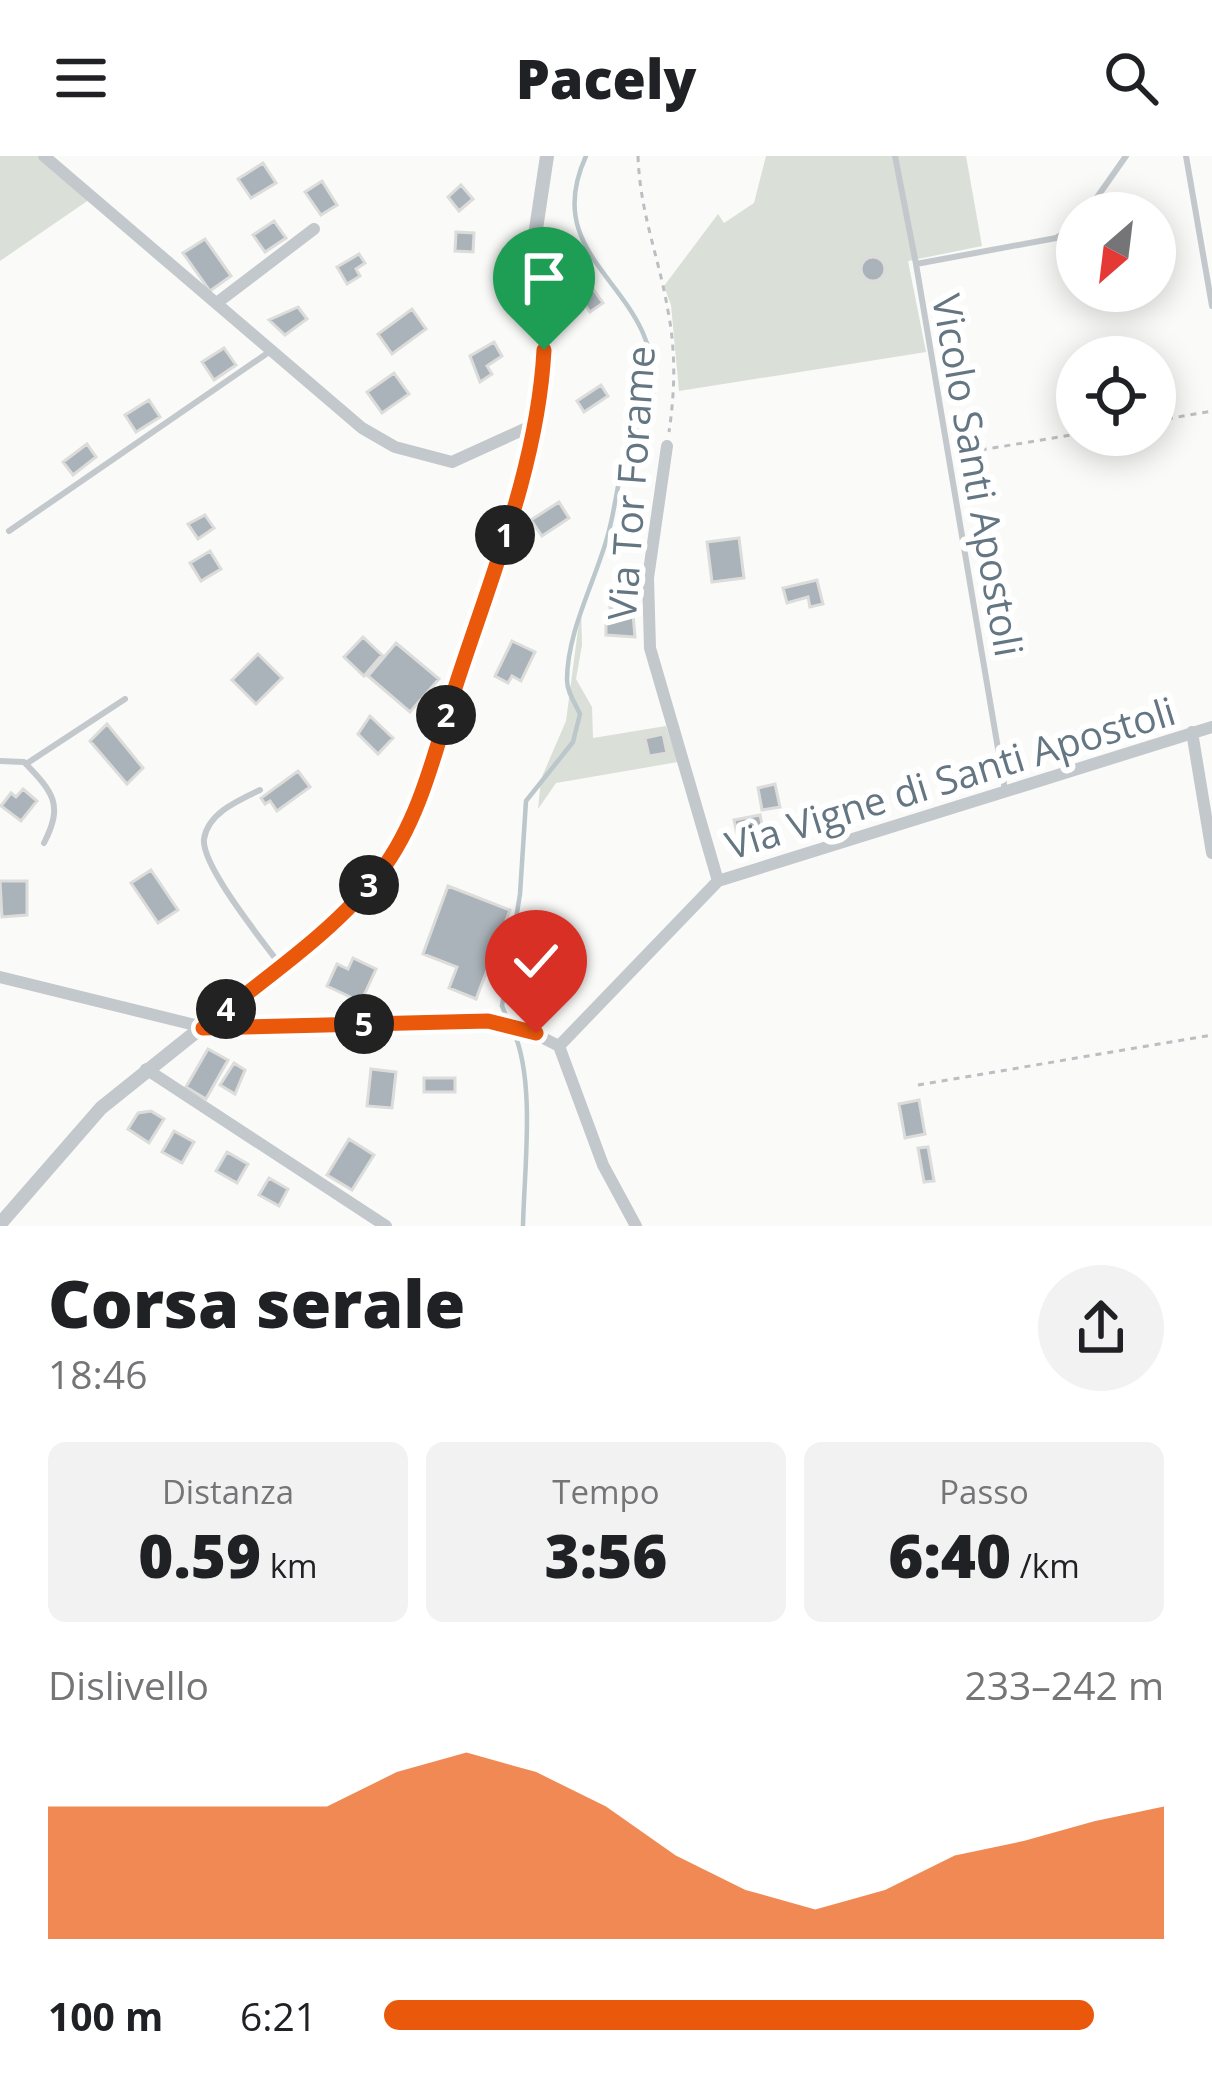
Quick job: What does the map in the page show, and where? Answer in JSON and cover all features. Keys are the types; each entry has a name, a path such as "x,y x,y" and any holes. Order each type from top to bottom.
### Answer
{"street":[{"path":"44,156 362,428 390,445 435,461 468,459 531,427"},
{"path":"0,1224 69,1140 146,1069 280,965 373,881 406,829 506,530 531,427 545,342 536,229 547,156"},
{"path":"218,302 314,229"},
{"name":"Via Tor Forame","path":"667,446 648,578 650,648 718,881"},
{"name":"Via Vigne di Santi Apostoli","path":"559,1046 718,881 1212,727"},
{"path":"1192,732 1212,854"},
{"path":"6,979 203,1028 495,1021 527,1029 559,1046 603,1165 636,1226"},
{"path":"146,1069 386,1226"}],"lane":[{"path":"895,156 916,264"},
{"path":"1101,192 1126,156"},
{"path":"1186,156 1212,306"},
{"name":"Vicolo Santi Apostoli","path":"1005,790 916,264 1056,238"},
{"path":"9,531 272,350"},
{"path":"26,764 125,699"},
{"path":"0,761 15,759 26,764 57,808 44,843"},
{"path":"260,790 224,809 207,831 204,845 212,866 280,965"},
{"path":"0,967 6,979"}],"path":[{"name":"Via Tor Forame","path":"638,156 645,227 670,318 675,382 667,446"},
{"path":"1176,417 1212,411"},
{"path":"949,455 1056,437"},
{"path":"918,1085 1212,1035"}],"shaded area":[{"path":"0,156 44,156 93,197 0,261"},
{"path":"766,156 966,156 982,246 908,261 926,352 679,391 671,305 664,286 718,214 724,223 754,203"},
{"path":"581,607 582,645 576,679 592,707 593,738 666,726 678,762 556,783 538,809 541,779 566,721"}],"building":[{"path":"263,163 276,183 251,198 238,179"},
{"path":"322,181 337,205 321,215 305,192"},
{"path":"461,185 473,199 459,211 448,197"},
{"path":"274,221 286,238 265,252 253,235"},
{"path":"456,232 474,233 473,252 455,251"},
{"path":"205,239 231,276 210,291 183,253"},
{"path":"359,254 365,263 356,269 360,276 347,284 337,267"},
{"path":"873,257 882,260 882,278 873,281 864,278 861,269 864,260"},
{"path":"584,286 588,293 593,289 603,303 590,312 576,292"},
{"path":"298,307 307,319 285,335 269,320"},
{"path":"412,309 426,329 392,354 378,334"},
{"path":"494,342 502,356 487,366 492,374 480,382 470,356"},
{"path":"224,348 236,365 214,380 202,362"},
{"path":"394,373 409,394 382,413 367,392"},
{"path":"601,385 608,396 584,412 577,401"},
{"path":"149,400 160,417 136,432 125,415"},
{"path":"87,444 96,457 73,475 63,462"},
{"path":"559,502 569,518 542,536 531,520"},
{"path":"205,515 214,528 198,539 188,524"},
{"path":"739,538 744,578 712,582 707,542"},
{"path":"210,551 221,569 201,581 190,563"},
{"path":"817,580 823,604 810,607 808,597 787,603 783,588"},
{"path":"623,603 632,603 635,637 606,635 606,619 612,619 610,607 623,607"},
{"path":"363,637 382,655 364,676 344,657"},
{"path":"512,641 535,652 521,681 512,676 508,683 495,676"},
{"path":"396,643 439,679 410,712 368,676"},
{"path":"258,654 282,678 256,704 232,680"},
{"path":"370,716 393,738 378,754 358,734"},
{"path":"107,724 143,768 127,784 90,741"},
{"path":"663,734 667,753 649,756 645,738"},
{"path":"298,771 310,787 277,811 270,801 265,804 261,798"},
{"path":"775,784 780,807 762,810 758,788"},
{"path":"23,789 37,801 21,821 1,806 11,793 16,797"},
{"path":"760,815 764,833 738,839 734,820"},
{"path":"151,870 178,910 158,923 131,883"},
{"path":"0,881 27,881 27,915 2,917"},
{"path":"448,886 510,910 476,999 449,988 457,967 423,954"},
{"path":"353,958 376,969 361,1002 327,986 337,964 348,969"},
{"path":"208,1049 228,1060 206,1099 186,1087"},
{"path":"234,1063 245,1070 235,1094 220,1085"},
{"path":"371,1069 396,1072 392,1108 367,1106"},
{"path":"424,1078 455,1078 455,1092 424,1092"},
{"path":"919,1100 925,1134 905,1138 899,1104"},
{"path":"151,1111 164,1119 149,1143 128,1129 138,1113"},
{"path":"174,1131 194,1142 182,1163 162,1152"},
{"path":"349,1139 374,1155 352,1190 327,1175"},
{"path":"928,1147 934,1181 924,1182 918,1148"},
{"path":"227,1152 248,1164 237,1183 216,1171"},
{"path":"269,1178 288,1189 279,1206 259,1195"}],"waterway":[{"path":"507,1018 502,1006 520,894 526,801 573,742 580,714 567,684 571,644 607,538 625,458 653,398 652,360 641,328 588,251 577,224 575,193 586,156"},
{"path":"513,1030 527,1100 523,1226"}],"route":[{"path":"536,1033 488,1021 203,1028 352,902 396,849 424,784 514,501 544,350"}]}
